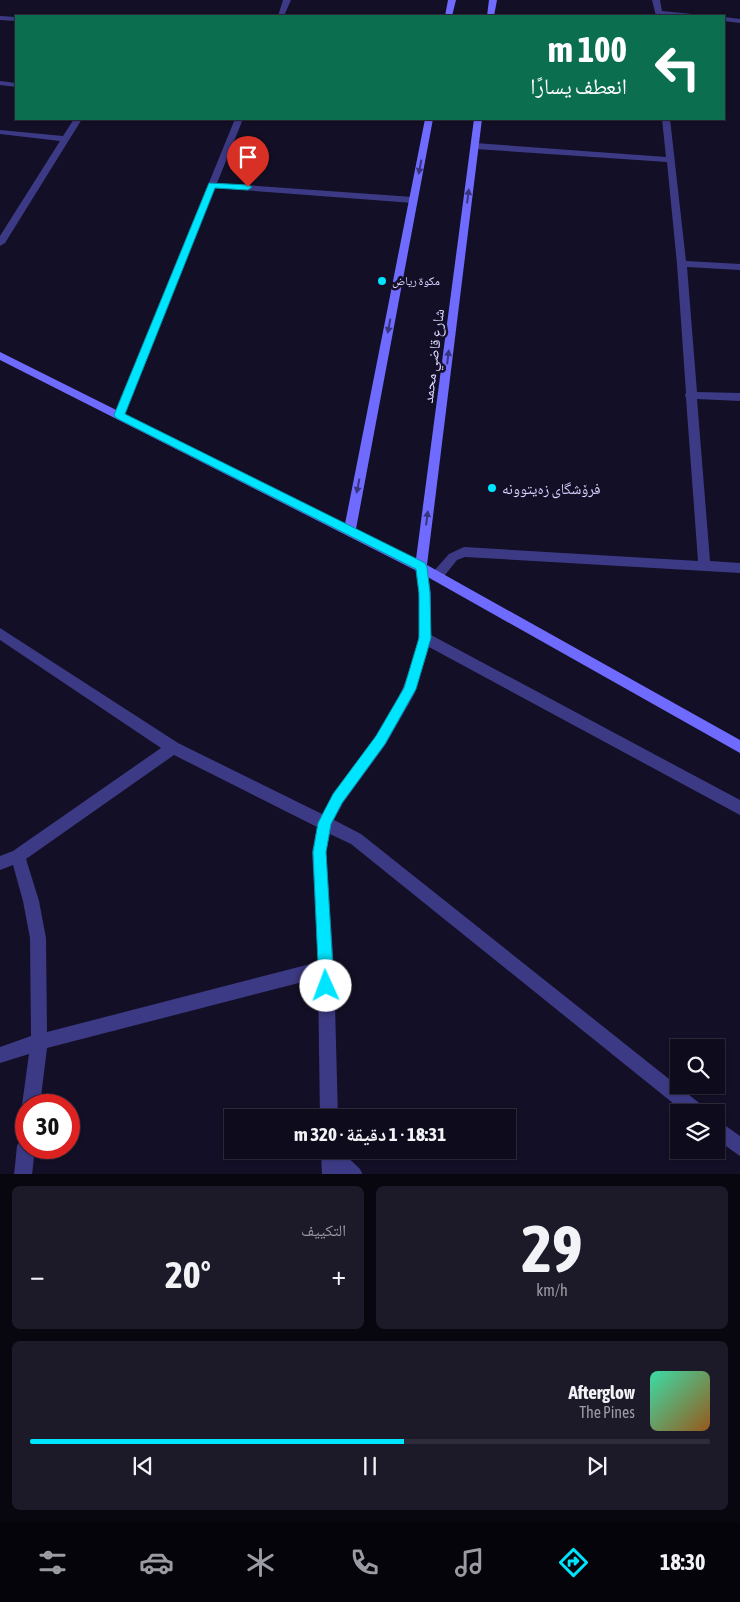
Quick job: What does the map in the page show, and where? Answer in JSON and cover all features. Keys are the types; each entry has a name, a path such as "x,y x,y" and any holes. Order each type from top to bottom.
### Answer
{"street":[{"path":"280,15 287,0"},
{"path":"449,15 452,0"},
{"path":"491,15 493,0"},
{"path":"656,0 659,15"},
{"path":"0,18 15,19"},
{"path":"725,19 740,21"},
{"path":"0,83 15,84"},
{"path":"0,243 77,120"},
{"path":"119,415 239,120"},
{"path":"350,531 429,120"},
{"name":"شارع قاضي محمد","path":"421,567 478,120"},
{"path":"666,120 682,264 690,395 704,565"},
{"path":"0,132 65,139"},
{"path":"475,146 669,160"},
{"path":"212,185 414,200"},
{"path":"682,264 740,267"},
{"path":"0,356 421,567 740,747"},
{"path":"690,395 740,397"},
{"path":"437,576 453,557 464,552 740,568"},
{"path":"329,1109 326,968 319,852 325,823 338,798 380,740 410,689 425,638 425,593 421,567"},
{"path":"0,633 173,748 356,840 687,1104"},
{"path":"425,638 740,808"},
{"path":"0,863 18,856 173,748"},
{"path":"18,856 31,901 38,938 39,1042 33,1094"},
{"path":"0,1055 39,1042 326,968"},
{"path":"725,1135 740,1147"},
{"path":"23,1174 25,1159"},
{"path":"330,1159 331,1174"},
{"path":"338,1159 354,1174"}],"place":[{"name":"مكوة رياض","path":"382,281"},
{"name":"فرۆشگای زەیتوونە","path":"492,488"}],"route":[{"path":"248,187 212,185 119,415 421,567 425,593 425,638 410,689 380,740 338,798 325,823 319,852 326,986"}]}
